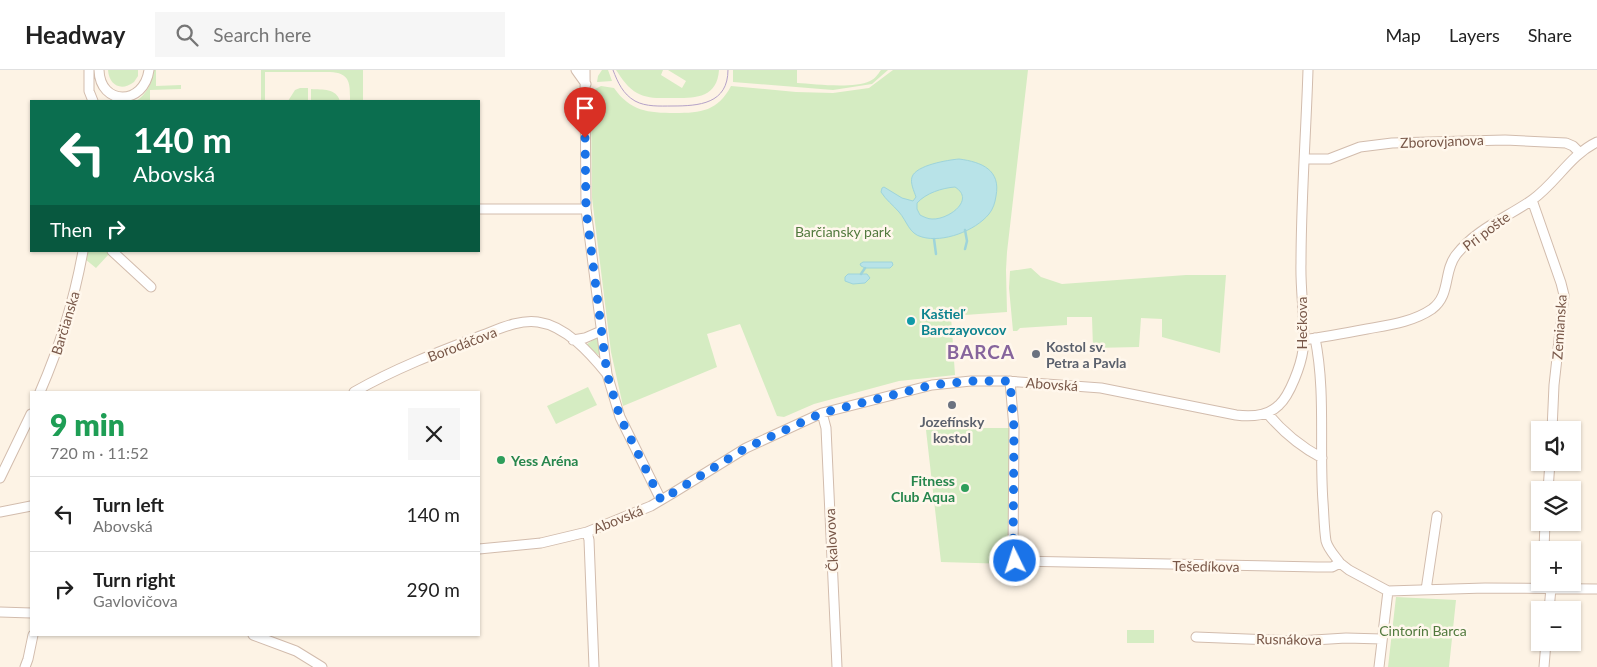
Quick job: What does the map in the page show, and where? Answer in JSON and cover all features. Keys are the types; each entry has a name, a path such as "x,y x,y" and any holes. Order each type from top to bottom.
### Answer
{"street":[{"path":"89,70 89,91 93,100"},
{"path":"99,70 100,82 104,88 115,95 124,97 130,97 138,92 147,80 148,70"},
{"path":"576,70 586,84"},
{"path":"585,70 586,209 607,374 620,417 661,500"},
{"path":"586,84 593,70"},
{"name":"Hečkova","path":"1267,413 1280,405 1287,393 1299,367 1303,340 1300,262 1308,70"},
{"name":"Zborovjanova","path":"1305,159 1329,159 1372,145 1505,140 1566,143 1573,146 1579,152"},
{"name":"Pri pošte","path":"1303,340 1396,324 1416,318 1431,310 1443,296 1452,259 1463,247 1495,221 1532,200 1546,188 1579,152 1597,142"},
{"name":"Zemianska","path":"1532,200 1564,295 1554,384 1552,421"},
{"path":"480,209 586,209"},
{"name":"Barčianska","path":"40,391 50,370 69,314 83,252"},
{"path":"113,252 151,287"},
{"name":"Borodáčova","path":"356,391 384,375 442,350 508,326 536,321 559,330 573,340 596,360 607,374"},
{"path":"573,340 586,338 601,331"},
{"path":"1315,338 1319,360 1322,488 1326,542 1340,563 1348,570 1388,590 1531,586"},
{"name":"Abovská","path":"480,549 541,543 587,532 661,500 746,448 822,413 932,385 971,381 1010,381 1101,388 1236,415 1253,416 1267,413"},
{"name":"Tešedíkova","path":"1010,381 1014,428 1013,555 1015,561 1021,563 1317,567 1332,567 1340,563"},
{"name":"Čkalovova","path":"822,413 826,428 837,667"},
{"path":"1267,413 1286,433 1322,458"},
{"path":"0,478 30,416"},
{"path":"0,512 30,506"},
{"path":"1426,590 1437,516"},
{"path":"587,532 589,540 594,667"},
{"path":"1581,588 1597,589"},
{"path":"1379,667 1388,590"},
{"path":"0,612 30,613"},
{"path":"25,667 33,636"},
{"path":"256,636 296,651 322,667"},
{"name":"Rusnákova","path":"1196,637 1298,641 1382,638"},
{"path":"1544,667 1545,651"}],"green space":[{"path":"108,70 138,70 138,76 134,82 120,87 113,83"},
{"path":"154,70 156,70 156,86 181,85 181,89 150,90 150,100 137,100 148,88"},
{"path":"261,70 363,70 363,100 350,100 348,80 337,73 265,72 265,100 261,100"},
{"path":"602,70 608,70 612,81 597,82"},
{"path":"616,70 663,70 661,75 682,88 686,81 668,70 719,70 714,87 703,95 688,98 663,98 637,93 628,86"},
{"path":"733,70 797,70 797,83 854,85 870,81 881,70 888,70 872,84 833,90 733,82"},
{"name":"Barčiansky park","path":"893,70 1028,70 1007,252 1007,312 951,316 955,375 899,381 814,404 784,417 777,416 740,324 707,334 717,367 623,406 611,352 592,198 591,104 593,90 601,86 614,88 626,102 640,109 665,113 684,113 701,111 714,106 731,86 796,92 833,93 869,88"},
{"path":"308,88 308,100 289,100 295,90"},
{"path":"311,89 332,92 340,100 311,100"},
{"path":"87,252 107,252 109,254 96,268 85,259"},
{"path":"1031,268 1041,277 1062,284 1186,275 1226,275 1220,353 1162,337 1162,319 1141,318 1139,347 1093,348 1092,317 1067,317 1067,325 1020,328 1017,331 1013,331 1009,288 1010,271"},
{"path":"598,336 600,356 586,345"},
{"path":"588,387 597,405 556,424 547,406"},
{"path":"1014,428 1015,561 1010,564 941,562 926,430"},
{"name":"Cintorín Barca","path":"1396,597 1456,600 1449,667 1388,667"},
{"path":"1127,630 1154,630 1154,643 1127,643"}],"water":[{"path":"959,159 982,165 993,174 997,187 993,208 976,226 949,237 930,238 914,233 899,212 883,195 881,192 882,188 884,187 902,198 913,201 916,197 912,177 919,169","holes":["955,187 961,192 963,198 961,203 952,213 945,216 929,219 920,215 917,209 917,203 925,196 934,192"]},
{"path":"863,262 892,262 893,265 890,268 865,268 860,264"},
{"path":"848,274 867,274 870,278 865,283 853,284 845,281 845,277"}],"waterway":[{"path":"965,230 967,241 965,249"},
{"path":"934,239 936,254"},
{"path":"861,274 865,268"}],"tram line":[{"path":"613,70 621,88 627,95 635,101 653,106 682,106 702,104 710,101 723,90 727,81 728,70"}],"place":[{"name":"Kaštieľ Barczayovcov","path":"911,321"},
{"name":"Kostol sv. Petra a Pavla","path":"1036,354"},
{"name":"Jozefínsky kostol","path":"952,405"},
{"name":"Yess Aréna","path":"501,460"},
{"name":"Fitness Club Aqua","path":"965,488"}],"district":[{"name":"BARCA","path":"981,351"}],"route":[{"path":"585,138 586,209 607,374 620,417 661,500 746,448 822,413 932,385 971,381 1010,381 1014,428 1013,555 1015,561"}]}
